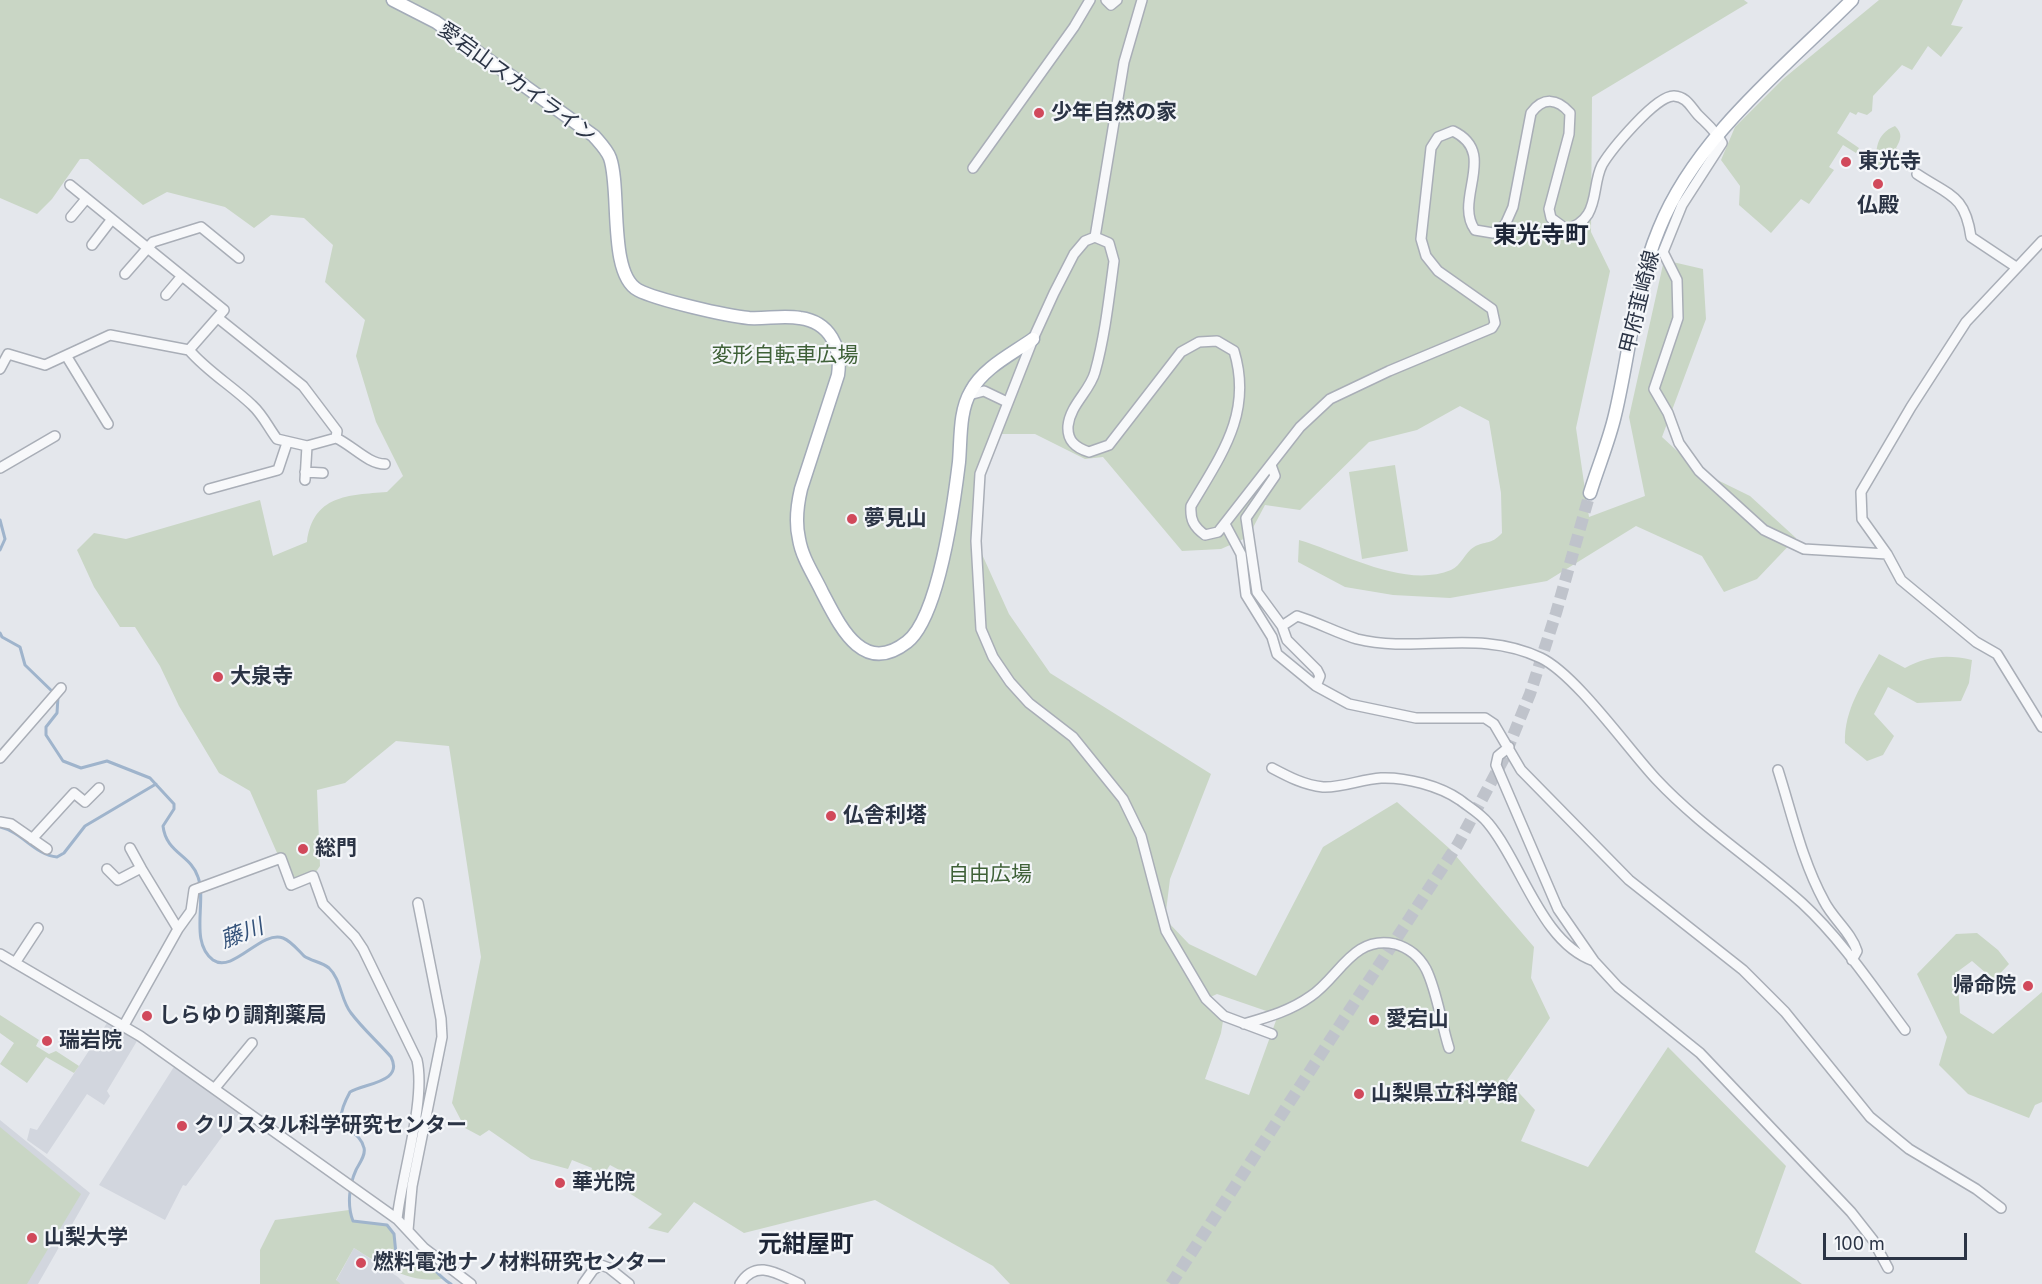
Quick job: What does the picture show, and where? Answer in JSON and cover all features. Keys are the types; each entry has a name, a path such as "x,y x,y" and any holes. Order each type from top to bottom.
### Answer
{"main road":[{"name":"愛宕山スカイライン","path":"393,0 436,22 594,136 604,147 612,167 621,260 626,277 636,289 658,298 749,318 801,318 816,323 836,344 840,358 838,375 801,489 797,508 798,538 802,553 840,627 849,640 860,647 871,652 894,650 916,633 925,613 950,528 965,404 981,377 1033,339"},
{"name":"甲府韮崎線","path":"1590,493 1615,416 1636,299 1645,267 1659,227 1680,187 1718,133 1852,0"}],"street":[{"path":"973,168 1074,27 1090,0"},
{"path":"1106,0 1111,5 1117,0"},
{"path":"1142,0 1124,62 1095,237 1109,243 1114,261 1095,374 1074,408 1068,424 1069,437 1073,445 1089,452 1109,445 1181,352 1199,342 1217,341 1234,351 1242,375 1237,415 1226,448 1191,506 1190,517 1198,530 1205,535 1218,532 1300,427 1330,399 1492,328 1495,323 1492,309 1438,271 1423,248 1421,225 1431,148 1438,137 1453,131 1467,138 1473,148 1471,224 1475,230 1493,233 1509,218 1531,113 1539,103 1555,101 1570,113 1569,134 1549,209 1551,218 1566,229 1573,227 1587,216 1593,206 1597,176 1630,130 1665,97 1675,96 1687,100 1718,133 1722,142 1682,205 1664,252 1677,280 1678,318 1654,389 1668,413 1679,443 1699,471 1764,531 1804,549 1887,554"},
{"path":"1917,174 1963,205 1968,215 1971,237 2016,267"},
{"path":"69,186 224,310 189,350"},
{"path":"72,217 86,199"},
{"path":"92,245 112,219"},
{"path":"125,274 153,242 201,227 239,258"},
{"name":"愛宕山スカイライン","path":"1033,339 1074,254 1085,241 1095,237"},
{"path":"2042,241 1966,322 1911,406 1862,492 1862,519 1887,554 1901,580 1915,594 2004,662 2042,727"},
{"path":"166,295 182,276"},
{"path":"218,318 303,386 337,431 336,438"},
{"path":"0,369 8,354 45,365 67,357 110,335 189,350 204,368 252,405 266,419 277,439 307,446 336,438 377,464 385,464"},
{"path":"1033,339 980,474 976,541 981,628 993,657 1010,682 1029,703 1073,736 1123,799 1141,836 1166,931 1206,999 1224,1017 1272,1034"},
{"path":"67,357 108,424"},
{"path":"969,395 984,391 1007,402"},
{"path":"0,468 55,436"},
{"path":"209,489 279,470 287,443"},
{"path":"307,446 305,476 323,473"},
{"path":"1271,465 1275,476 1246,518 1257,592 1282,626 1287,640 1317,670 1320,676 1316,686"},
{"path":"1226,524 1241,554 1246,595 1272,637 1277,654 1316,686 1349,704 1416,718 1485,718 1494,723 1521,770 1629,880 1743,970 1792,1019 1850,1096 1870,1117 1909,1149 1976,1189 2001,1208"},
{"path":"1282,626 1297,616 1357,639 1395,642 1486,642 1542,659 1574,685 1668,791 1721,838 1803,904 1852,960 1905,1030"},
{"path":"0,758 60,689"},
{"path":"1509,747 1498,756 1496,765 1558,909 1594,961 1618,987 1700,1053 1851,1212 1873,1240 1888,1268"},
{"path":"1272,768 1303,784 1326,787 1382,778 1412,781 1457,798 1487,821 1555,930 1580,957 1594,961"},
{"path":"1778,770 1820,892 1836,922 1853,940 1857,951 1852,960"},
{"path":"32,839 74,793 85,802 99,788"},
{"path":"0,822 11,824 47,849"},
{"path":"130,848 178,929"},
{"path":"123,1026 178,929 191,911 194,890 281,858 291,885 313,876 323,904 355,937 363,950 410,1044 420,1075 397,1219"},
{"path":"107,869 118,880 141,868"},
{"path":"408,1230 412,1186 441,1036 441,1019 418,903"},
{"path":"15,963 38,928"},
{"path":"1244,1024 1278,1015 1315,994 1358,948 1374,943 1389,943 1415,953 1425,969 1449,1048"},
{"path":"0,954 123,1026 215,1088 397,1219 424,1248 471,1284"},
{"path":"215,1088 252,1042"},
{"path":"583,1284 593,1270 600,1265 609,1268 629,1284"},
{"path":"740,1284 752,1270 763,1268 800,1284"}],"shaded area":[{"path":"109,1020 140,1036 107,1091 110,1096 104,1105 87,1094 47,1154 27,1140 30,1128 37,1130"},
{"name":"クリスタル科学研究センター","path":"177,1062 243,1108 186,1186 183,1185 165,1220 99,1185"},
{"name":"山梨大学","path":"0,1120 90,1193 38,1284 0,1284"},
{"name":"燃料電池ナノ材料研究センター","path":"354,1248 405,1284 341,1284 336,1281"}],"green space":[{"path":"0,0 1744,0 1748,3 1592,97 1591,232 1610,271 1576,428 1589,517 1645,496 1629,417 1664,260 1703,269 1706,319 1662,437 1699,471 1750,496 1796,538 1757,579 1724,592 1702,556 1636,526 1547,581 1450,598 1393,595 1345,587 1298,562 1299,540 1374,567 1414,575 1433,575 1451,570 1471,549 1498,537 1502,533 1501,493 1489,421 1460,406 1417,430 1369,442 1300,510 1265,505 1248,537 1221,549 1182,551 1103,457 1085,459 1035,434 994,434 980,474 976,541 1009,614 1050,673 1211,774 1170,879 1165,919 1189,944 1256,976 1323,847 1397,802 1450,849 1534,947 1531,978 1550,1018 1507,1080 1535,1110 1521,1141 1588,1167 1668,1047 1786,1166 1755,1252 1802,1284 1010,1284 993,1266 875,1200 744,1233 694,1202 668,1233 648,1228 662,1214 615,1184 623,1172 610,1165 602,1177 589,1175 592,1168 572,1160 568,1169 531,1159 489,1130 480,1136 465,1128 452,1103 481,957 449,746 396,741 345,783 317,790 320,866 313,876 291,885 250,791 219,773 179,706 160,666 135,627 120,627 94,587 77,550 94,533 126,539 260,500 273,556 307,542 311,526 325,506 335,500 359,494 387,492 403,476 376,422 356,356 365,320 325,282 333,245 304,218 271,215 254,228 225,207 167,192 143,205 88,159 80,159 52,199 37,214 0,198","holes":["1217,994 1278,1015 1249,1095 1205,1079 1223,1021 1206,999"]},
{"path":"1879,0 1963,0 1951,25 1963,27 1941,57 1928,46 1912,70 1902,65 1873,96 1872,111 1867,115 1858,112 1856,115 1850,112 1837,133 1859,148 1856,153 1843,145 1829,167 1834,170 1809,204 1801,199 1771,233 1739,205 1740,186 1721,160 1735,127 1783,79"},
{"path":"1895,126 1900,137 1896,148 1905,156 1906,162 1901,168 1893,170 1878,167 1876,154 1878,143 1884,133"},
{"path":"1395,465 1408,551 1362,559 1349,472"},
{"path":"1879,654 1905,668 1937,657 1972,660 1969,683 1961,701 1917,703 1888,687 1874,714 1894,736 1883,755 1867,761 1845,743 1846,731 1851,708"},
{"path":"1977,933 1998,950 2009,964 1994,980 1972,961 1957,972 1960,1013 1993,1034 2042,992 2042,1102 2035,1105 2029,1118 1968,1094 1939,1065 1947,1037 1917,974 1956,934"},
{"path":"0,1015 39,1040 36,1046 49,1054 56,1051 79,1066 74,1073 46,1057 27,1083 0,1064 14,1043 0,1033"},
{"name":"山梨大学","path":"0,1127 81,1194 27,1284 0,1284"},
{"path":"349,1210 354,1221 387,1225 394,1234 396,1254 409,1258 416,1254 424,1258 442,1279 430,1280 407,1276 385,1267 354,1248 336,1280 341,1284 260,1284 260,1250 275,1220"}],"waterway":[{"name":"藤川","path":"0,520 5,539 0,550"},
{"name":"藤川","path":"0,633 2,637 20,647 25,665 58,697 57,713 46,727 46,735 63,761 81,768 107,761 150,778 174,804 174,809 163,826 165,835 195,870 198,877 201,898 200,932 206,952 213,960 221,963 229,961 274,937 283,938 292,943 304,956 326,966 333,973 348,1008 360,1025 391,1057 394,1065 388,1077 350,1092 343,1106 342,1122 361,1140 364,1148 350,1189 349,1202 353,1221 387,1225 394,1234 396,1254 409,1258 416,1254 451,1284"},
{"path":"0,827 42,852 57,857 64,853 85,826 156,784"}],"tunnel":[{"path":"1171,1284 1458,844 1503,760 1530,694 1590,493"}],"place":[{"name":"少年自然の家","path":"1039,113"},
{"name":"東光寺","path":"1846,162"},
{"name":"仏殿","path":"1878,184"},
{"name":"夢見山","path":"852,519"},
{"name":"大泉寺","path":"218,677"},
{"name":"仏舎利塔","path":"831,816"},
{"name":"総門","path":"303,849"},
{"name":"帰命院","path":"2028,986"},
{"name":"しらゆり調剤薬局","path":"147,1016"},
{"name":"愛宕山","path":"1374,1020"},
{"name":"瑞岩院","path":"47,1041"},
{"name":"山梨県立科学館","path":"1359,1094"},
{"name":"クリスタル科学研究センター","path":"182,1126"},
{"name":"華光院","path":"560,1183"},
{"name":"山梨大学","path":"32,1238"},
{"name":"燃料電池ナノ材料研究センター","path":"361,1263"}],"district":[{"name":"東光寺町","path":"1541,236"},
{"name":"元紺屋町","path":"806,1245"}],"park label":[{"name":"変形自転車広場","path":"785,356"},
{"name":"自由広場","path":"990,875"}]}
